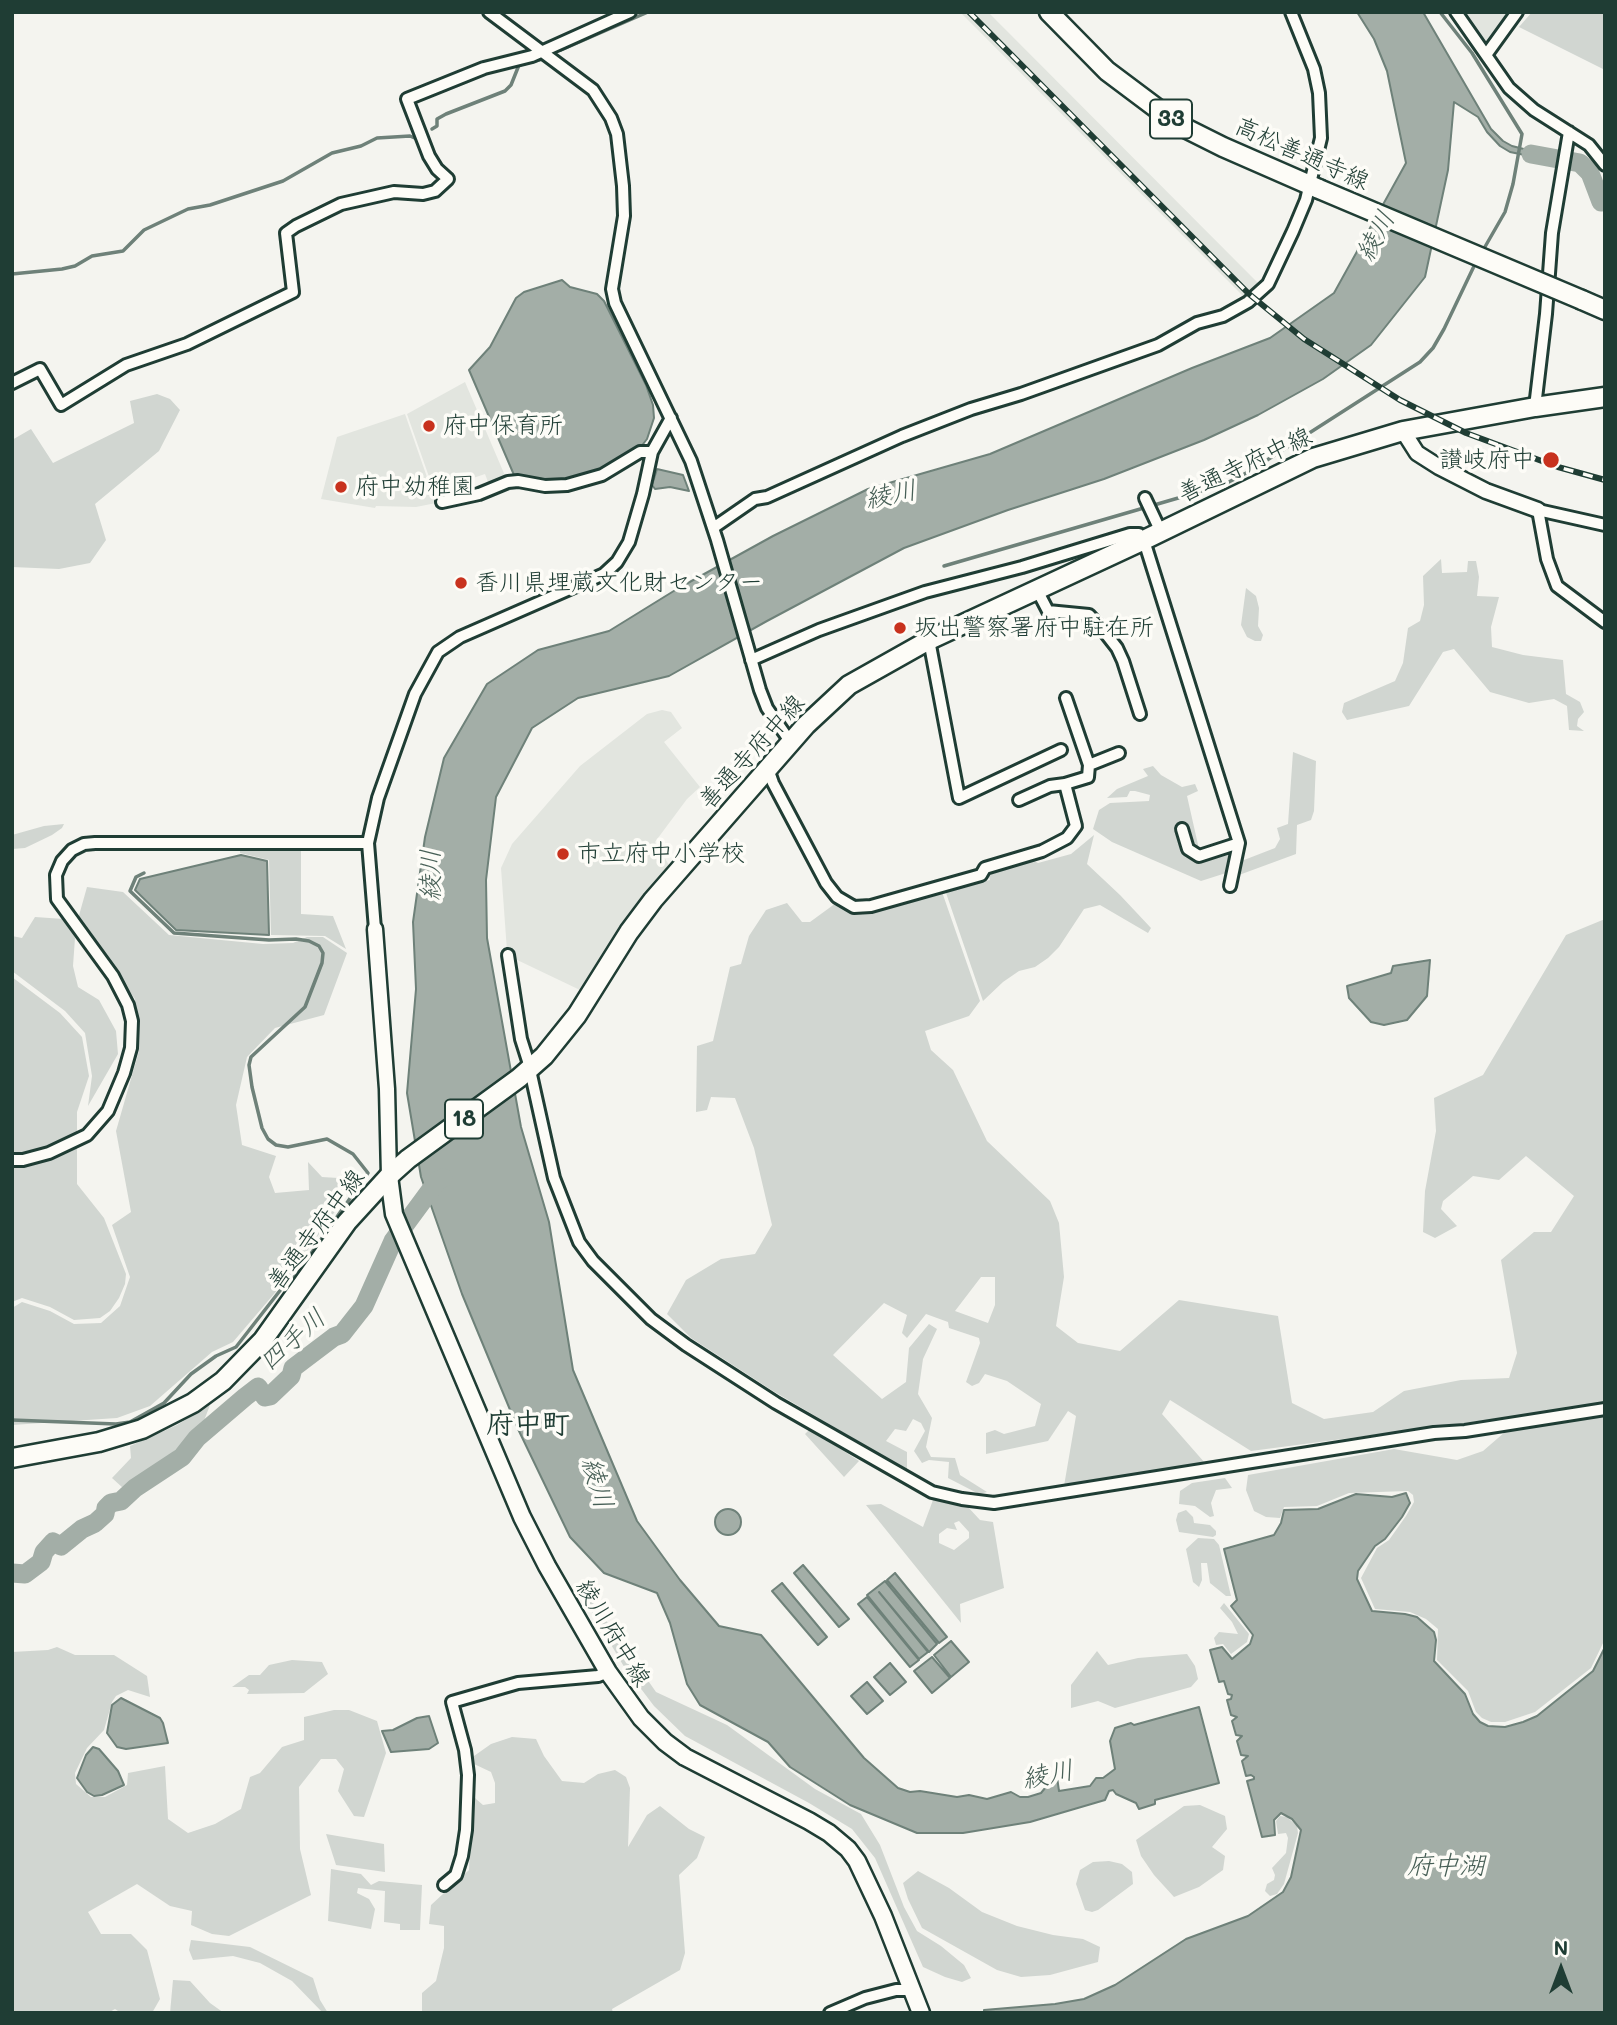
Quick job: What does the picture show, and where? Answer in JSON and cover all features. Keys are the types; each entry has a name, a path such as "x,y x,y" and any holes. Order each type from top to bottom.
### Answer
{"main road":[{"name":"高松善通寺線","path":"1057,15 1107,71 1179,125 1314,187 1605,310"},
{"name":"善通寺府中線","path":"12,1458 122,1436 159,1422 207,1393 243,1362 263,1340 347,1222 389,1176 408,1159 525,1074 578,1015 629,932 653,900 793,741 849,685 929,640 1313,458 1404,431 1605,397"},
{"name":"綾川府中線","path":"389,1176 398,1224 522,1517 608,1672 641,1718 685,1757 809,1821 848,1849 867,1882 914,1990 921,2013"}],"street":[{"path":"489,12 593,90 614,126 623,186 624,216 612,289 614,296 691,461 768,708 787,737 793,741"},
{"path":"12,383 40,369 61,405 126,365 187,344 293,292 286,233 341,204 394,192 423,194 435,191 448,179 437,169 429,156 407,99 484,68 532,56 630,12"},
{"path":"713,528 755,499 767,497 902,436 971,409 1158,345 1197,323 1223,316 1248,302 1268,284 1314,187 1321,138 1319,93 1314,69 1291,12"},
{"path":"1456,12 1509,88 1534,110 1589,145 1605,165"},
{"path":"1486,55 1517,12"},
{"path":"1535,407 1552,233 1569,132"},
{"path":"389,1176 387,1089 368,843 378,797 415,694 438,652 460,637 604,574 617,562 629,542 652,452 671,418"},
{"path":"1404,431 1417,453 1438,467 1486,491 1538,510 1605,525"},
{"path":"442,502 479,494 508,482 545,486 567,485 602,475 640,452 652,452"},
{"path":"1148,505 1161,532"},
{"path":"1538,510 1547,559 1557,586 1605,622"},
{"path":"751,658 819,630 925,593 1130,534 1139,534 1144,540 1239,843 1230,886"},
{"path":"1037,588 1048,611 1089,615 1104,630 1123,661 1140,713"},
{"path":"929,640 959,798 1061,750"},
{"path":"1019,800 1050,786 1088,777 1089,765 1066,698"},
{"path":"1089,765 1119,753"},
{"path":"768,769 826,883 837,897 854,907 871,906 981,875 985,868 1042,850 1067,838 1076,826 1065,784"},
{"path":"1182,829 1188,849 1199,856 1239,843"},
{"path":"12,1160 50,1153 87,1135 108,1111 131,1048 132,1021 128,1005 113,976 57,899 56,875 62,861 72,850 95,843 368,843"},
{"path":"508,955 525,1074 554,1178 579,1241 593,1261 651,1319 696,1352 776,1403 932,1492 994,1503 1434,1433 1465,1431 1605,1409"},
{"path":"444,1885 456,1875 466,1830 468,1775 465,1750 452,1702 518,1683 598,1676 608,1672"},
{"path":"830,2013 865,1998 896,1990 914,1990"}],"shaded area":[{"path":"960,12 988,12 1258,283 1245,298"},
{"path":"1463,12 1512,12 1488,43"},
{"path":"1532,12 1605,12 1605,70 1519,27"},
{"path":"465,382 506,478 488,482 485,474 434,491 407,414"},
{"path":"157,394 170,399 180,410 159,451 95,504 106,540 90,563 59,569 12,567 12,440 31,429 53,463 134,423 130,401"},
{"path":"405,414 436,503 416,507 375,508 321,499 337,437"},
{"path":"1441,559 1442,573 1467,572 1468,561 1476,561 1479,577 1477,596 1499,597 1491,627 1492,647 1523,655 1563,660 1566,694 1580,702 1584,712 1578,719 1577,726 1584,731 1569,730 1567,706 1554,699 1529,703 1490,692 1454,649 1443,652 1409,706 1347,720 1342,712 1344,703 1395,681 1403,663 1408,628 1420,621 1424,605 1423,576"},
{"path":"1246,588 1256,596 1259,608 1258,626 1263,635 1261,641 1247,637 1241,625"},
{"path":"662,710 671,712 682,728 664,742 700,787 687,799 655,842 669,865 625,921 580,990 513,958 507,951 501,868 512,844 580,766 647,714"},
{"path":"1293,752 1316,761 1314,811 1311,820 1297,825 1296,854 1239,875 1226,873 1201,881 1112,842 1093,829 1099,810 1110,803 1149,801 1150,795 1135,791 1130,791 1127,797 1107,798 1117,789 1148,776 1143,769 1153,766 1161,775 1182,787 1195,784 1198,791 1187,796 1199,849 1217,856 1233,850 1244,860 1275,848 1280,839 1277,828 1288,824"},
{"path":"64,824 52,835 25,848 12,849 12,835 44,826"},
{"path":"1094,835 1087,864 1151,928 1148,933 1100,905 1084,909 1059,947 1048,958 1035,967 1019,971 983,1001 945,890 990,880 988,873 1031,859 1038,863 1071,854"},
{"path":"240,850 301,850 301,914 333,916 346,949 325,936 271,935 269,860 240,853"},
{"path":"87,887 123,892 169,935 263,944 293,943 307,937 323,937 347,953 324,1015 275,1028 247,1057 236,1105 242,1145 276,1156 269,1177 275,1193 309,1190 308,1162 322,1177 354,1179 338,1207 291,1274 233,1342 212,1352 150,1406 117,1418 12,1425 12,1308 22,1302 50,1311 74,1324 101,1323 120,1306 130,1277 112,1225 131,1212 116,1131 139,1051 135,999 78,919"},
{"path":"941,889 980,1001 969,1016 925,1031 931,1050 953,1070 987,1141 1050,1201 1059,1223 1064,1277 1056,1326 1078,1343 1120,1351 1179,1300 1278,1316 1292,1403 1324,1419 1373,1412 1404,1391 1461,1380 1509,1378 1517,1353 1501,1260 1534,1232 1551,1232 1574,1196 1526,1156 1499,1180 1473,1176 1443,1201 1441,1209 1457,1226 1435,1238 1423,1232 1425,1191 1436,1131 1434,1098 1483,1075 1566,935 1605,919 1605,1402 1251,1451 1170,1400 1162,1414 1205,1463 1064,1486 1076,1416 1068,1411 1048,1441 986,1454 986,1433 995,1430 1004,1434 1035,1426 1041,1404 1007,1381 985,1374 979,1383 972,1386 966,1382 980,1343 979,1338 949,1328 948,1322 926,1314 907,1338 902,1333 907,1315 884,1303 833,1355 882,1399 906,1382 909,1348 929,1324 937,1329 923,1359 918,1394 932,1418 926,1447 931,1457 955,1458 960,1475 987,1492 979,1494 948,1478 949,1462 929,1460 922,1463 914,1451 925,1431 921,1423 913,1419 906,1431 895,1429 886,1441 907,1452 907,1470 773,1391 691,1338 667,1314 686,1280 721,1259 755,1254 772,1225 754,1148 735,1098 711,1097 707,1110 696,1112 697,1046 713,1041 730,967 741,964 749,936 766,910 787,903 802,922 810,922 836,903 854,913","holes":["981,1277 995,1277 995,1305 988,1323 955,1311"]},
{"path":"35,917 64,919 75,938 73,966 78,987 99,1000 116,1031 118,1054 88,1106 92,1076 85,1033 65,1011 12,971 12,936 22,938"},
{"path":"12,977 60,1013 82,1037 89,1076 77,1112 77,1184 104,1218 126,1274 119,1298 110,1311 100,1318 74,1320 50,1307 22,1298 12,1302"},
{"path":"210,1405 202,1426 172,1453 123,1488 112,1478 131,1458 130,1446 177,1425"},
{"path":"1605,1416 1605,1639 1591,1668 1535,1712 1505,1722 1491,1722 1482,1718 1476,1712 1468,1691 1437,1660 1438,1629 1426,1619 1410,1612 1375,1609 1361,1578 1377,1548 1389,1540 1406,1516 1414,1502 1413,1495 1408,1491 1349,1493 1317,1506 1284,1507 1280,1518 1266,1517 1254,1511 1246,1490 1248,1475 1394,1449 1457,1460 1483,1451 1505,1432"},
{"path":"810,1429 859,1461 844,1477 805,1434"},
{"path":"1225,1478 1232,1488 1216,1490 1211,1503 1214,1516 1210,1517 1195,1506 1179,1504 1180,1491 1192,1483"},
{"path":"933,1500 967,1506 980,1520 993,1522 1004,1588 960,1604 961,1623 866,1505 881,1504 923,1527","holes":["959,1521 969,1532 969,1538 954,1550 939,1543 939,1534 947,1528 957,1530 954,1523"]},
{"path":"1186,1510 1193,1517 1194,1523 1210,1525 1216,1535 1213,1537 1179,1532 1176,1520 1178,1513"},
{"path":"1198,1538 1214,1539 1219,1545 1231,1596 1226,1596 1210,1583 1207,1563 1201,1563 1202,1580 1199,1587 1193,1582 1186,1549"},
{"path":"582,1586 656,1692 727,1725 815,1789 861,1814 880,1845 904,1907 917,1931 964,1965 971,1978 962,1982 923,1967 875,1858 852,1829 685,1736 654,1706 623,1665 582,1595"},
{"path":"1224,1603 1249,1634 1247,1642 1231,1654 1223,1644 1216,1645 1214,1638 1219,1632 1238,1634 1220,1608"},
{"path":"57,1647 75,1655 114,1655 147,1676 150,1697 128,1690 116,1696 104,1730 87,1748 75,1773 76,1784 91,1797 105,1797 127,1785 128,1773 165,1766 168,1819 188,1833 215,1824 241,1809 250,1777 260,1773 282,1747 304,1740 304,1717 334,1710 349,1710 377,1721 386,1753 364,1817 354,1816 338,1791 344,1769 336,1759 321,1759 299,1787 300,1849 311,1895 229,1936 212,1934 191,1925 192,1911 170,1906 137,1884 88,1912 101,1934 131,1934 147,1950 160,1999 152,2013 121,2013 115,2009 108,2013 12,2013 12,1652"},
{"path":"1097,1651 1108,1665 1138,1658 1187,1654 1195,1666 1198,1679 1191,1687 1115,1708 1098,1701 1071,1708 1071,1685"},
{"path":"292,1660 322,1662 328,1674 304,1693 247,1694 249,1690 245,1687 232,1687 249,1675 260,1675 269,1665"},
{"path":"512,1737 536,1739 544,1756 562,1781 584,1783 598,1774 615,1770 626,1777 630,1788 628,1847 647,1815 660,1806 689,1829 705,1837 697,1858 679,1875 685,1953 680,1970 612,2009 613,2013 422,2013 422,1993 436,1981 444,1948 444,1926 429,1924 431,1905 469,1870 472,1793 483,1805 495,1803 495,1783 491,1772 474,1764 474,1756 491,1744"},
{"path":"1200,1805 1225,1816 1227,1829 1212,1847 1225,1856 1223,1870 1199,1887 1174,1897 1141,1856 1136,1840 1184,1806"},
{"path":"1280,1816 1287,1817 1297,1826 1298,1833 1284,1884 1277,1894 1270,1896 1265,1891 1267,1884 1274,1880 1272,1868 1286,1853 1288,1838 1286,1833 1278,1834 1276,1821"},
{"path":"326,1834 384,1844 385,1872 336,1865"},
{"path":"1093,1862 1122,1864 1132,1872 1133,1884 1098,1910 1085,1910 1076,1884 1080,1870"},
{"path":"331,1869 361,1874 371,1885 379,1881 422,1885 420,1930 400,1930 400,1924 384,1922 385,1891 358,1888 357,1893 369,1899 375,1909 371,1929 328,1921"},
{"path":"918,1871 949,1888 982,1912 1017,1926 1083,1939 1100,1947 1098,1962 1050,1975 1021,1977 997,1970 922,1928 903,1883"},
{"path":"191,1940 250,1947 313,1978 320,2000 328,2013 322,2012 292,1981 260,1963 233,1956 193,1960 189,1950"},
{"path":"173,1980 190,1981 210,2003 224,2013 170,2013"}],"water":[{"name":"綾川","path":"1357,12 1423,12 1491,129 1512,146 1555,157 1554,161 1510,152 1487,132 1478,117 1454,102 1448,170 1425,277 1371,345 1323,379 1258,415 1204,440 1104,479 904,548 669,676 578,698 532,728 496,797 486,880 487,938 521,1127 549,1222 573,1370 637,1521 680,1580 719,1626 761,1635 864,1758 898,1788 910,1792 957,1797 969,1795 987,1799 1011,1792 1020,1797 1028,1797 1041,1793 1054,1777 1057,1777 1059,1791 1090,1786 1096,1778 1103,1778 1115,1769 1110,1741 1115,1728 1199,1707 1219,1783 1155,1800 1155,1804 1139,1809 1136,1803 1113,1790 1109,1791 1105,1800 1030,1822 963,1833 917,1833 850,1805 790,1767 768,1742 700,1705 687,1684 670,1623 657,1593 604,1573 570,1537 518,1429 462,1294 421,1177 407,1093 416,989 413,922 425,837 444,758 487,684 538,650 609,631 677,589 773,536 868,489 990,454 1192,368 1270,338 1334,293 1406,163 1387,71 1374,39"},
{"path":"562,280 570,287 597,294 604,301 646,385 654,418 647,439 640,448 603,470 572,480 556,481 514,475 469,370 490,347 516,298 524,292"},
{"path":"657,469 683,475 689,491 670,487 655,489 652,485"},
{"path":"241,855 267,861 269,935 176,930 135,890 140,879"},
{"path":"1430,960 1427,996 1407,1020 1384,1025 1371,1022 1349,998 1347,986 1391,973 1393,966"},
{"name":"府中湖","path":"1406,1493 1410,1503 1385,1539 1375,1546 1358,1571 1357,1579 1372,1611 1417,1617 1434,1632 1434,1661 1465,1694 1473,1714 1480,1722 1488,1726 1505,1727 1537,1716 1593,1671 1605,1647 1605,2013 984,2013 984,2010 1084,1999 1115,1985 1186,1939 1248,1916 1283,1892 1291,1877 1301,1830 1292,1819 1281,1813 1274,1820 1275,1835 1262,1837 1247,1781 1254,1777 1246,1776 1242,1761 1248,1756 1241,1755 1237,1741 1242,1736 1236,1735 1232,1721 1237,1717 1231,1715 1227,1700 1231,1699 1232,1695 1228,1694 1224,1681 1219,1682 1210,1650 1222,1647 1232,1659 1250,1644 1253,1635 1231,1606 1237,1600 1224,1549 1274,1535 1284,1510 1318,1509 1356,1494 1392,1497"},
{"path":"728,1509 737,1513 741,1522 737,1531 728,1535 719,1531 715,1522 719,1513"},
{"path":"803,1565 849,1619 839,1627 794,1573"},
{"path":"895,1573 947,1637 939,1643 887,1580"},
{"path":"885,1581 937,1644 929,1652 879,1592 928,1652 919,1659 867,1595"},
{"path":"782,1583 827,1637 818,1645 772,1591"},
{"path":"867,1597 919,1660 910,1667 858,1604"},
{"path":"951,1641 969,1662 951,1677 934,1655"},
{"path":"932,1657 950,1678 932,1693 914,1671"},
{"path":"890,1663 906,1682 890,1695 874,1677"},
{"path":"867,1682 883,1701 867,1714 851,1696"},
{"path":"121,1698 160,1718 168,1743 126,1749 117,1747 107,1733 112,1705"},
{"path":"429,1716 438,1743 429,1749 391,1752 382,1731 393,1730 417,1718"},
{"path":"93,1747 99,1749 118,1771 124,1785 102,1795 94,1796 87,1792 77,1778 86,1755"}],"waterway":[{"path":"561,50 648,12"},
{"path":"1440,12 1472,53 1522,134 1505,212 1482,252"},
{"path":"432,129 437,126 437,119 446,114 505,91 511,85 519,65 543,59"},
{"path":"12,274 62,269 75,266 92,256 123,251 144,230 188,209 210,205 283,181 332,153 361,146 377,138 410,136 417,139"},
{"path":"1531,154 1580,163 1590,173 1601,202 1605,201"},
{"path":"944,566 1223,485 1250,471 1420,362 1433,348 1444,329 1476,262"},
{"path":"12,1420 116,1424 130,1422 164,1403 191,1374 216,1356 236,1347 282,1288 293,1279 368,1173 353,1154 327,1139 288,1147 276,1145 268,1139 262,1128 252,1087 249,1065 251,1057 305,1007 322,963 323,953 319,946 296,939 269,940 174,933 130,891 136,877 144,873"},
{"name":"四手川","path":"12,1573 25,1574 41,1562 44,1552 53,1542 61,1546 82,1529 95,1523 105,1514 111,1503 121,1501 135,1488 182,1457 197,1438 258,1387 265,1397 270,1396 291,1376 293,1368 342,1334 364,1306 393,1241 438,1180 443,1178"}],"railway":[{"path":"969,12 1249,294 1304,339 1400,400 1466,433 1558,467 1605,480"}],"place":[{"name":"府中保育所","path":"429,426"},
{"name":"讃岐府中","path":"1551,460"},
{"name":"府中幼稚園","path":"341,487"},
{"name":"香川県埋蔵文化財センター","path":"461,583"},
{"name":"坂出警察署府中駐在所","path":"900,628"},
{"name":"市立府中小学校","path":"563,854"}],"district":[{"name":"府中町","path":"528,1424"}]}
